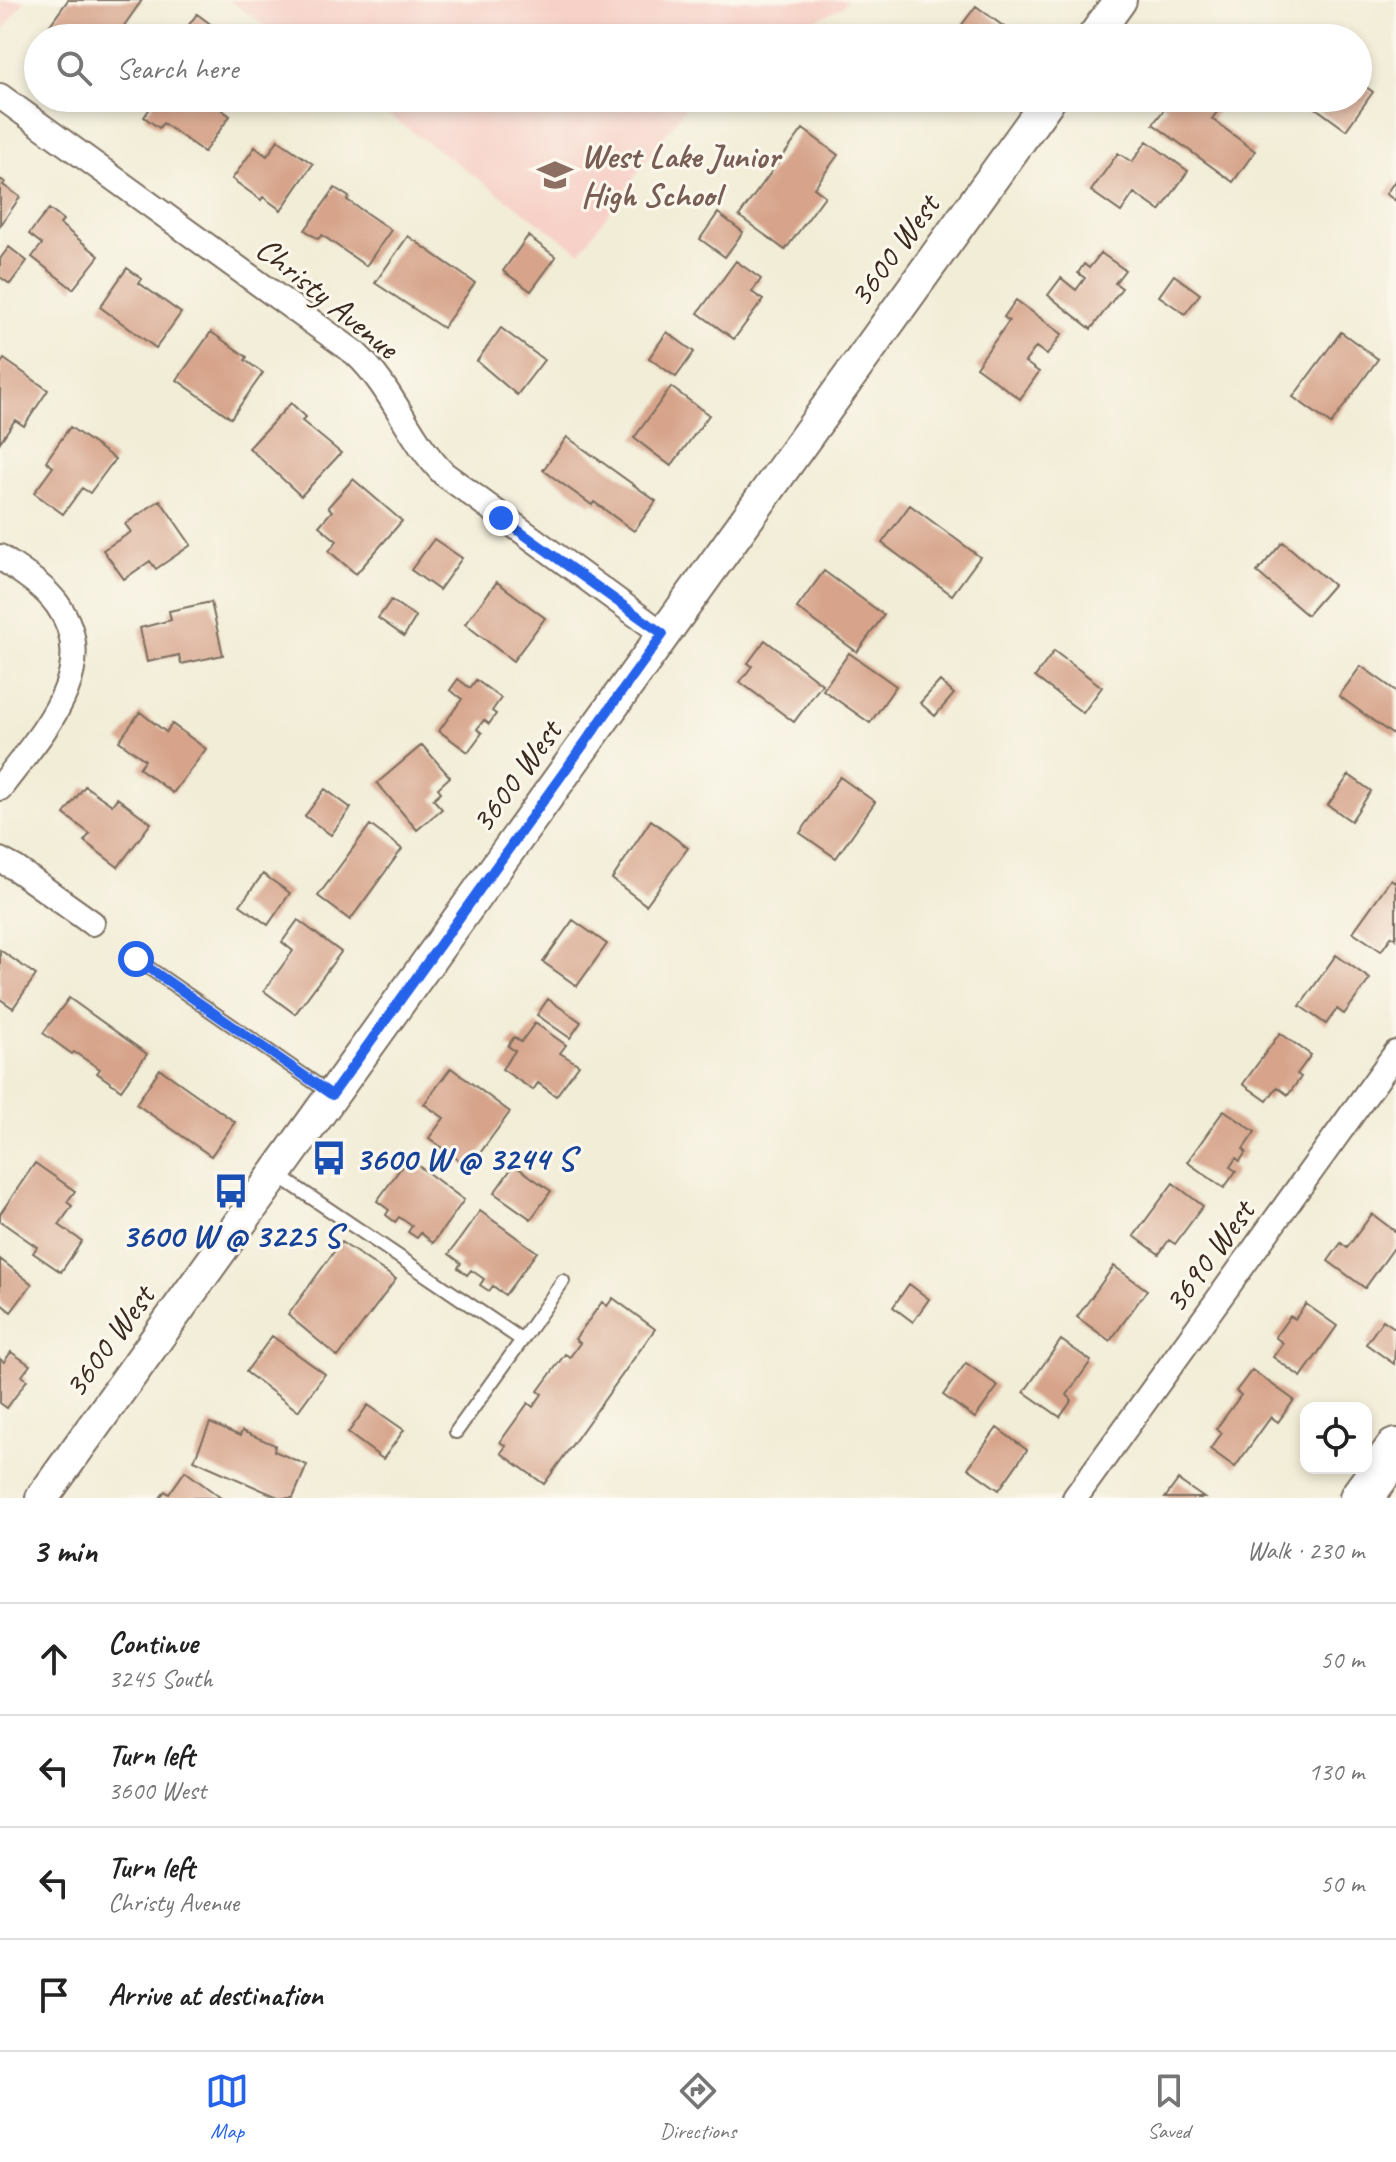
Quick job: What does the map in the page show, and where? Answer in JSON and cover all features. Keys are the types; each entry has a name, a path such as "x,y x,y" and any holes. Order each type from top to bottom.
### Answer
{"highway":[{"path":"1361,1498 1396,1450"}],"street":[{"path":"1103,24 1120,0"},
{"name":"Christy Avenue","path":"0,96 355,353 381,380 429,458 444,474 663,634"},
{"name":"3600 West","path":"42,1498 1040,112"},
{"path":"0,557 31,579 57,604 67,621 73,641 73,659 71,678 54,715 0,788"},
{"path":"0,860 92,923"},
{"name":"3690 West","path":"1075,1498 1396,1053"}],"lane":[{"path":"136,959 332,1095"},
{"path":"275,1173 522,1340"},
{"path":"456,1432 563,1281"}],"shaded area":[{"path":"0,0 25,0 0,35"},
{"name":"West Lake Junior High School","path":"229,0 847,0 842,7 807,24 262,24"},
{"name":"West Lake Junior High School","path":"385,112 682,112 580,252"}],"building":[{"path":"68,0 142,0 125,24 51,24"},
{"path":"976,6 1000,24 962,24"},
{"path":"197,14 210,24 190,24"},
{"path":"147,112 225,112 230,116 204,152 163,123 159,128 144,117"},
{"path":"1162,112 1217,112 1212,119 1255,151 1233,182 1153,124"},
{"path":"1321,112 1359,112 1346,130"},
{"path":"803,129 838,155 814,188 825,196 785,250 739,216"},
{"path":"278,140 313,164 281,210 232,179 255,147 267,156"},
{"path":"1147,141 1188,171 1160,211 1134,193 1121,212 1091,191 1118,153 1132,162"},
{"path":"0,179 5,182 3,185 20,197 0,226"},
{"path":"1396,179 1396,201 1386,194"},
{"path":"335,188 391,230 366,266 322,235 318,239 305,230"},
{"path":"49,209 63,220 60,224 99,256 73,289 32,257 42,244 29,234"},
{"path":"718,213 743,232 725,257 700,239"},
{"path":"408,236 475,283 443,328 375,283"},
{"path":"528,236 556,257 531,291 503,271"},
{"path":"9,247 27,261 10,284 0,277 0,259"},
{"path":"1101,253 1125,270 1115,283 1122,288 1091,329 1048,295 1061,278 1076,290 1085,278 1078,273 1084,264 1089,268"},
{"path":"736,261 761,279 752,292 763,300 734,339 698,313"},
{"path":"127,268 142,279 139,283 181,313 156,348 100,307"},
{"path":"1174,275 1200,294 1185,314 1159,296"},
{"path":"1016,300 1062,334 1047,355 1036,347 1025,362 1039,372 1020,399 976,367 1009,321 1004,317"},
{"path":"501,328 544,360 517,395 477,361"},
{"path":"211,332 247,357 245,360 263,373 231,418 177,380"},
{"path":"667,332 694,352 676,377 649,358"},
{"path":"1341,332 1378,359 1331,424 1293,397"},
{"path":"4,359 48,390 24,426 15,420 0,442 0,365"},
{"path":"671,387 709,415 671,466 634,438"},
{"path":"291,403 306,417 302,421 341,453 301,496 249,448"},
{"path":"70,427 115,459 90,493 82,488 63,514 34,493 53,467 46,461"},
{"path":"567,437 656,501 634,531 543,470"},
{"path":"353,479 402,521 356,574 329,551 337,541 319,526 332,511 328,507"},
{"path":"160,500 191,545 156,569 150,561 124,579 103,550 131,532 125,524"},
{"path":"910,505 980,557 952,595 882,543"},
{"path":"434,539 462,558 439,590 411,570"},
{"path":"1283,542 1333,585 1307,615 1257,572"},
{"path":"824,571 884,615 857,652 797,608"},
{"path":"497,582 545,618 513,661 465,624"},
{"path":"391,600 416,617 404,636 378,618"},
{"path":"211,602 223,655 181,664 179,655 147,662 140,628 171,620 169,611"},
{"path":"765,640 822,684 794,722 740,682 752,666 748,663"},
{"path":"1054,651 1102,687 1083,713 1035,677"},
{"path":"849,653 896,686 870,723 823,690"},
{"path":"1361,666 1396,691 1396,737 1339,696"},
{"path":"458,679 470,688 476,680 501,698 492,711 496,714 489,724 484,720 477,729 482,733 468,752 439,731 462,699 450,690"},
{"path":"940,681 954,694 935,716 920,703"},
{"path":"140,712 166,732 172,724 206,749 173,793 139,768 145,760 119,741"},
{"path":"422,745 450,777 438,788 441,792 433,799 442,809 417,830 377,783"},
{"path":"1349,775 1371,791 1351,821 1328,805"},
{"path":"840,777 875,802 836,858 800,833"},
{"path":"85,786 112,805 117,798 151,823 118,867 84,841 90,834 64,814"},
{"path":"325,789 351,808 331,835 305,816"},
{"path":"651,820 688,848 646,905 612,879"},
{"path":"370,825 402,849 350,920 318,896"},
{"path":"263,874 290,893 268,925 240,905"},
{"path":"1391,879 1396,883 1396,939 1392,936 1381,951 1353,932"},
{"path":"298,920 341,952 295,1014 264,991 293,951 282,942"},
{"path":"573,920 607,944 577,986 543,962"},
{"path":"0,950 36,975 13,1008 0,999"},
{"path":"1336,955 1370,979 1344,1014 1337,1009 1326,1024 1300,1006"},
{"path":"69,998 147,1054 121,1090 97,1073 100,1069 43,1033"},
{"path":"548,999 581,1022 570,1038 537,1015"},
{"path":"535,1023 566,1045 560,1053 579,1065 556,1096 538,1083 533,1090 502,1069 515,1051 508,1046 514,1037 521,1042"},
{"path":"1280,1033 1311,1055 1297,1074 1301,1077 1288,1095 1277,1087 1267,1101 1243,1084"},
{"path":"451,1068 510,1112 469,1168 429,1138 444,1118 424,1104"},
{"path":"160,1069 235,1122 211,1156 136,1104"},
{"path":"1224,1110 1255,1132 1243,1149 1246,1152 1240,1161 1236,1158 1230,1167 1236,1171 1224,1188 1187,1162"},
{"path":"408,1158 464,1200 433,1243 421,1233 417,1238 408,1232 412,1226 399,1217 395,1222 386,1215 389,1210 377,1201"},
{"path":"35,1163 75,1191 67,1202 72,1206 59,1225 82,1241 61,1272 33,1253 37,1247 0,1221 0,1214"},
{"path":"514,1165 551,1191 531,1219 494,1193"},
{"path":"1173,1183 1203,1206 1175,1244 1169,1240 1159,1254 1134,1236"},
{"path":"480,1211 537,1252 505,1295 493,1286 489,1291 480,1285 484,1279 471,1270 467,1275 458,1268 461,1263 449,1254"},
{"path":"1372,1214 1396,1232 1396,1245 1365,1288 1328,1261 1341,1243 1347,1248"},
{"path":"341,1242 396,1279 338,1357 288,1315"},
{"path":"0,1259 32,1284 11,1312 0,1303"},
{"path":"1114,1266 1147,1290 1110,1341 1077,1317"},
{"path":"909,1284 929,1299 913,1322 893,1307"},
{"path":"613,1298 655,1329 544,1484 501,1453 506,1446 500,1442 528,1403 533,1407 542,1394 538,1391 565,1354 570,1357 580,1343 575,1339 602,1302 607,1306"},
{"path":"1306,1304 1337,1326 1301,1377 1273,1357 1283,1343 1275,1337 1290,1316 1295,1319"},
{"path":"1383,1320 1396,1329 1394,1364 1366,1344"},
{"path":"272,1336 325,1374 298,1411 246,1372"},
{"path":"1061,1340 1091,1361 1067,1395 1072,1400 1060,1417 1024,1392"},
{"path":"11,1352 30,1365 22,1376 27,1380 7,1408 0,1403 0,1359 4,1362"},
{"path":"966,1363 998,1386 975,1418 943,1395"},
{"path":"1252,1370 1294,1400 1278,1422 1271,1417 1235,1467 1210,1449 1222,1433 1216,1429 1241,1395 1236,1391"},
{"path":"368,1405 404,1430 383,1459 348,1433"},
{"path":"210,1423 240,1436 242,1431 275,1445 274,1451 307,1465 293,1498 280,1498 194,1460"},
{"path":"997,1428 1027,1450 999,1490 968,1468"},
{"path":"185,1471 221,1498 160,1498 165,1491 169,1494"},
{"path":"1178,1480 1204,1498 1165,1498"}],"place":[{"name":"West Lake Junior High School","path":"555,175"},
{"name":"3600 W @ 3244 S","path":"329,1158"},
{"name":"3600 W @ 3225 S","path":"231,1191"}],"route":[{"path":"136,959 332,1095 663,634 501,518"}]}
